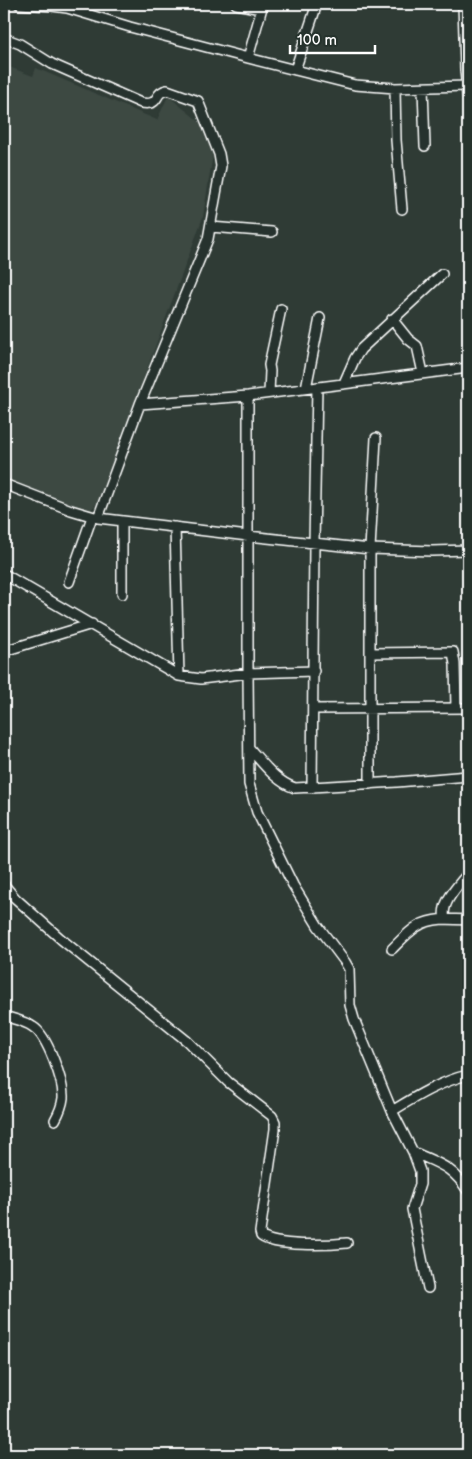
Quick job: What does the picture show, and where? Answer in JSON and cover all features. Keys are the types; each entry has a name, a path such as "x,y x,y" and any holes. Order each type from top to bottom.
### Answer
{"street":[{"path":"19,4 68,6 130,27 355,85 395,88 467,86"},
{"path":"236,4 262,6 248,58"},
{"path":"295,70 317,4"},
{"path":"463,4 468,100"},
{"path":"4,38 20,44 52,64 141,103 155,102 160,93 167,90 198,101 219,154 220,166 208,239 69,582"},
{"path":"395,88 396,140 402,209"},
{"path":"423,88 425,146"},
{"path":"210,227 272,232"},
{"path":"344,383 358,354 442,274"},
{"path":"269,393 269,365 281,309"},
{"path":"306,388 320,318"},
{"path":"392,320 408,339 418,346 424,373"},
{"path":"140,404 248,396 468,368"},
{"path":"312,788 317,387"},
{"path":"248,396 249,784 256,812 297,893 349,969 352,1012 392,1111 413,1152 420,1171 421,1177 412,1209 428,1288"},
{"path":"370,784 370,549 376,438"},
{"path":"4,484 64,508 95,517 122,521 370,549 468,550"},
{"path":"122,521 122,594"},
{"path":"175,527 179,676"},
{"path":"4,574 179,676 201,679 248,673 314,671"},
{"path":"4,651 92,624"},
{"path":"370,653 453,652 456,708"},
{"path":"313,709 468,708"},
{"path":"248,748 285,785 295,788 468,776"},
{"path":"445,919 446,905 468,872"},
{"path":"4,885 15,898 61,939 186,1042 228,1082 272,1116 275,1122 275,1129 260,1232 261,1236 268,1240 299,1244 325,1245 346,1243"},
{"path":"392,949 416,926 445,919 468,920"},
{"path":"4,1016 34,1027 57,1066 63,1097 61,1107 54,1120"},
{"path":"392,1111 416,1096 450,1080 468,1075"},
{"path":"413,1152 451,1170 457,1175 468,1191"}],"shaded area":[{"path":"4,65 33,76 36,68 157,120 168,96 216,135 203,217 98,502 86,515 4,478"}]}
